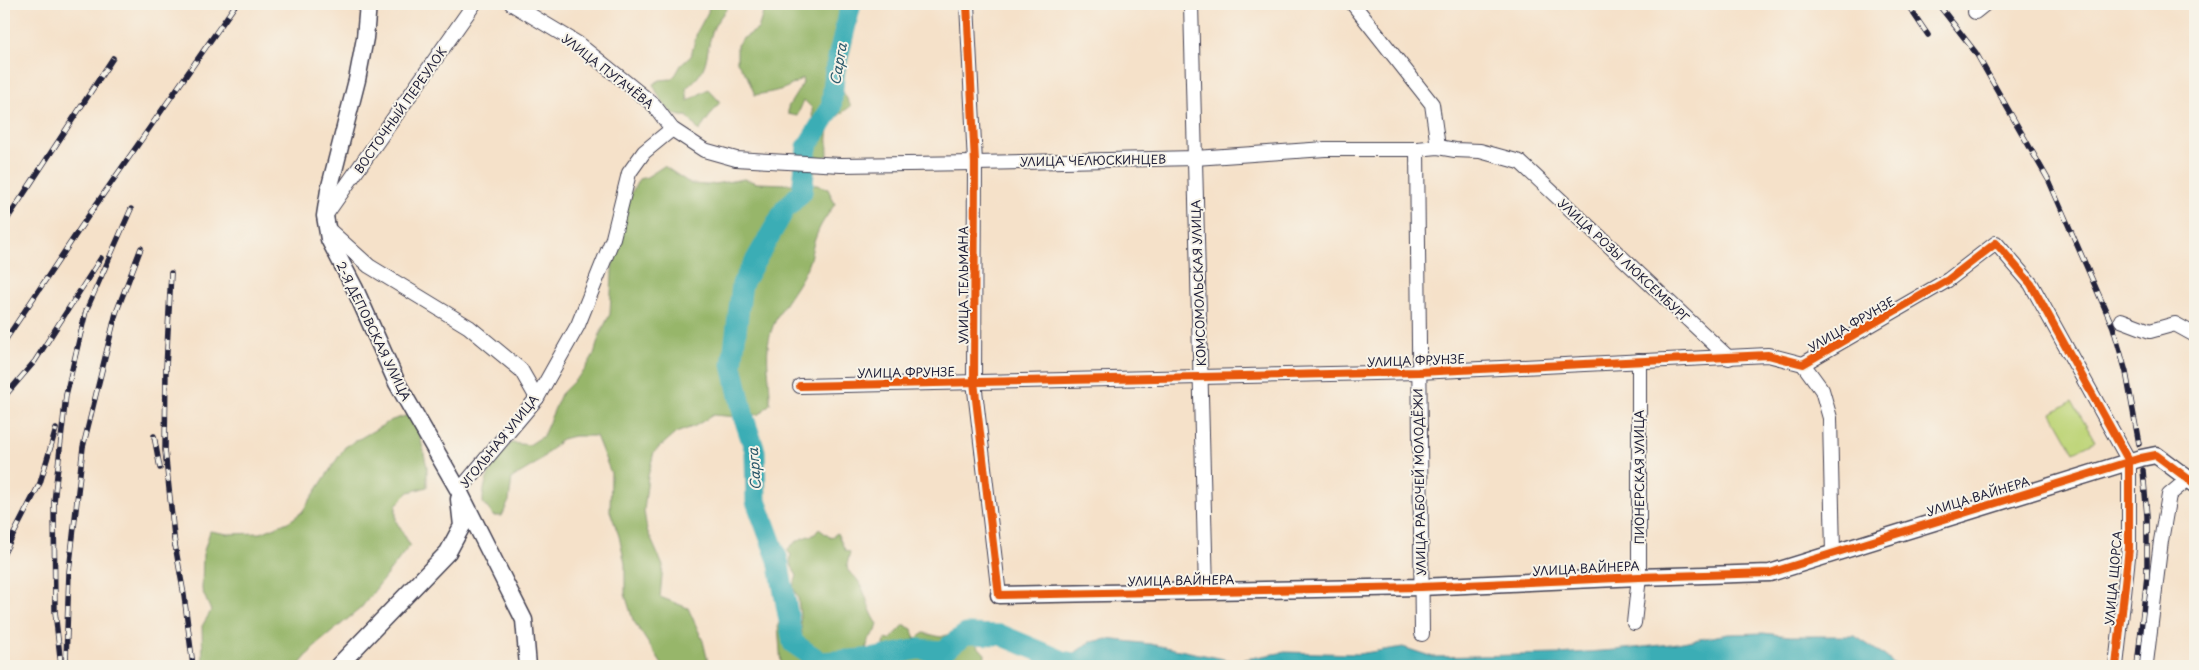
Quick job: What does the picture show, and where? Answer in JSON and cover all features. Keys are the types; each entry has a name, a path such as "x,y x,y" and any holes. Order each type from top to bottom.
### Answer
{"street":[{"name":"2-Я ДЕПОВСКАЯ УЛИЦА","path":"368,4 365,38 357,80 329,190 326,223 329,239 356,289 397,383 459,491 524,620 528,666"},
{"name":"ВОСТОЧНЫЙ ПЕРЕУЛОК","path":"326,223 474,4"},
{"name":"УЛИЦА ПУГАЧЁВА","path":"512,4 576,43 654,105 672,129"},
{"name":"УЛИЦА ТЕЛЬМАНА","path":"967,4 975,163 974,382 999,595"},
{"name":"КОМСОМОЛЬСКАЯ УЛИЦА","path":"1191,4 1206,591"},
{"path":"1353,4 1432,104 1438,147"},
{"name":"УЛИЦА ЧЕЛЮСКИНЦЕВ","path":"672,129 704,150 736,159 826,165 1195,158 1325,149 1417,149 1438,147 1480,151 1520,162"},
{"name":"УГОЛЬНАЯ УЛИЦА","path":"459,491 536,398 578,325 613,238 628,172 644,152 672,129"},
{"name":"УЛИЦА РАБОЧЕЙ МОЛОДЁЖИ","path":"1417,149 1422,634"},
{"name":"УЛИЦА РОЗЫ ЛЮКСЕМБУРГ","path":"1520,162 1729,358"},
{"path":"326,223 369,266 469,327 521,370 536,398"},
{"name":"УЛИЦА ФРУНЗЕ","path":"800,386 1418,372 1768,355 1803,364 1948,280 1996,243 2031,284 2128,461"},
{"path":"2121,320 2150,331 2175,324 2195,335"},
{"name":"ПИОНЕРСКАЯ УЛИЦА","path":"1634,623 1638,576 1638,360"},
{"path":"1803,364 1822,390 1830,418 1833,553"},
{"name":"УЛИЦА ВАЙНЕРА","path":"999,595 1421,587 1638,576 1770,573 2128,461 2156,455 2192,482"},
{"name":"УЛИЦА ЩОРСА","path":"2116,666 2129,548 2128,461"},
{"path":"2146,663 2161,541 2170,495 2192,482"},
{"path":"338,666 448,552 462,526 459,491"}],"green space":[{"path":"709,4 729,4 714,27 704,67 695,80 686,88 688,101 708,89 720,102 699,131 687,116 681,116 670,111 653,84 660,80 671,79 681,65 691,56 697,32 708,12"},
{"path":"815,4 860,4 858,13 847,25 842,61 831,64 830,76 842,90 851,106 833,121 830,126 828,155 824,158 812,154 807,147 813,137 812,108 804,100 797,116 788,114 788,107 803,83 802,78 786,88 755,95 747,76 737,62 737,45 742,39 758,29 763,13 773,9 778,12 805,10"},
{"path":"664,166 691,184 708,185 744,179 757,183 817,185 828,189 835,204 819,230 803,276 782,308 770,335 768,361 770,404 760,414 738,417 713,415 695,426 676,433 654,452 648,476 644,511 647,530 663,566 660,597 688,608 703,641 709,666 663,666 633,620 625,594 625,564 619,536 610,511 611,473 596,436 574,436 562,439 537,463 512,478 509,501 502,516 494,516 483,503 487,478 500,456 511,443 529,445 543,436 561,394 584,371 594,354 600,334 610,314 613,252 628,199 639,179 647,177"},
{"path":"2072,401 2095,441 2074,452 2052,413"},
{"path":"415,413 427,467 427,487 409,492 396,505 396,521 410,545 361,608 316,645 298,666 203,666 202,626 211,611 202,590 203,554 210,531 228,534 261,533 290,521 302,512 345,447 392,420"},
{"path":"819,529 831,538 837,533 845,550 850,552 847,565 848,571 859,582 870,610 878,624 876,631 868,640 865,651 855,657 855,666 838,666 836,656 815,654 804,663 781,666 778,624 791,616 796,631 802,634 798,598 793,587 797,576 790,563 791,555 787,550 799,540 814,535"},
{"path":"904,625 912,629 915,639 924,633 941,637 952,633 966,634 985,654 984,666 886,666 885,662 887,659 884,656 886,651 884,644 886,639 890,640"}],"water":[{"path":"1763,633 1790,636 1855,636 1897,666 1062,666 1063,661 1090,642 1107,639 1150,644 1234,661 1285,652 1358,654 1403,647 1433,657 1559,654 1671,644 1728,634"}],"waterway":[{"name":"Сарга","path":"851,4 835,70 831,108 807,147 802,192 785,209 742,284 732,365 744,418 755,451 756,501 778,560 793,643 821,662 876,658 918,649 943,651 966,634 1001,635 1063,661 1093,666"}],"railway":[{"path":"4,342 93,209 236,4"},
{"path":"1907,4 1928,35"},
{"path":"1938,4 1976,53 2049,181 2113,327 2126,372 2139,444"},
{"path":"4,224 113,58"},
{"path":"61,666 55,611 54,502 66,395 86,311 131,209"},
{"path":"66,661 69,572 83,447 116,313 141,248"},
{"path":"4,397 35,361 101,258"},
{"path":"171,273 166,368 165,450 175,546"},
{"path":"4,553 40,483 56,429"},
{"path":"154,436 160,468"},
{"path":"2137,666 2147,576 2147,516 2143,470"},
{"path":"174,539 184,595 193,666"}],"cycle path":[{"path":"967,4 975,163 974,382 999,595 1421,587 1770,573 2141,458 2156,455 2195,484"},
{"path":"800,386 1418,372 1768,355 1803,364 1948,280 1996,243 2031,284 2129,461 2129,548 2116,666"}]}
